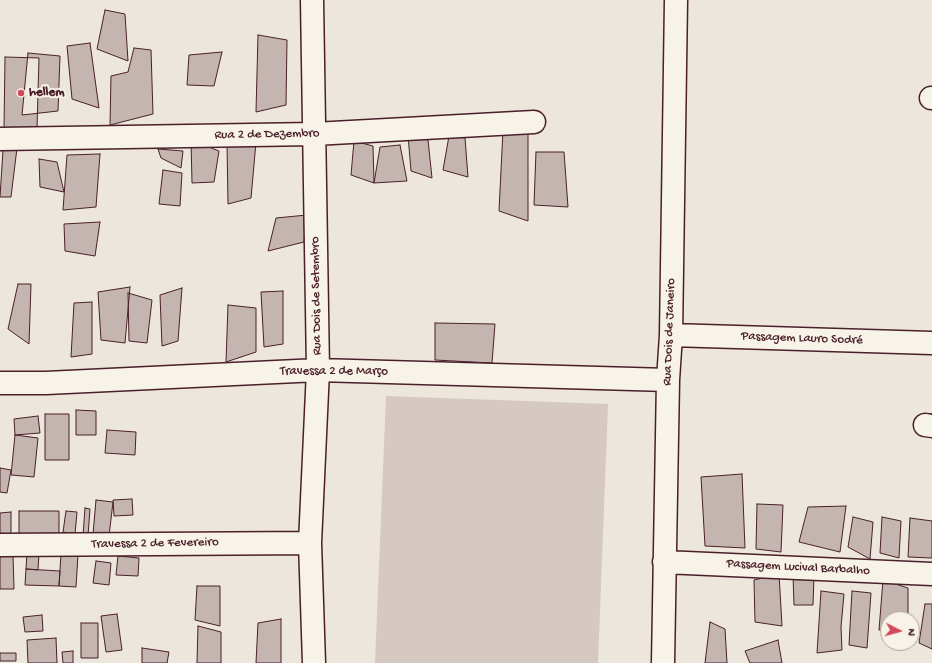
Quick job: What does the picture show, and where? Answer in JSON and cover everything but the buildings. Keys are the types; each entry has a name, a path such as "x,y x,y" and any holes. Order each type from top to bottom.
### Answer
{"street":[{"name":"Rua Dois de Setembro","path":"312,0 318,370 310,543 314,663"},
{"name":"Rua Dois de Janeiro","path":"663,663 668,380 671,335 676,0"},
{"name":"Rua 2 de Dezembro","path":"0,139 314,134 534,122"},
{"name":"Passagem Lauro Sodré","path":"671,335 932,343"},
{"name":"Travessa 2 de Março","path":"0,383 54,382 318,370 668,380"},
{"name":"Travessa 2 de Fevereiro","path":"0,546 310,543"},
{"name":"Passagem Lucival Barbalho","path":"664,562 932,574"}],"shaded area":[{"path":"386,396 608,404 598,663 375,663"}],"place":[{"name":"hellem","path":"21,93"}]}
